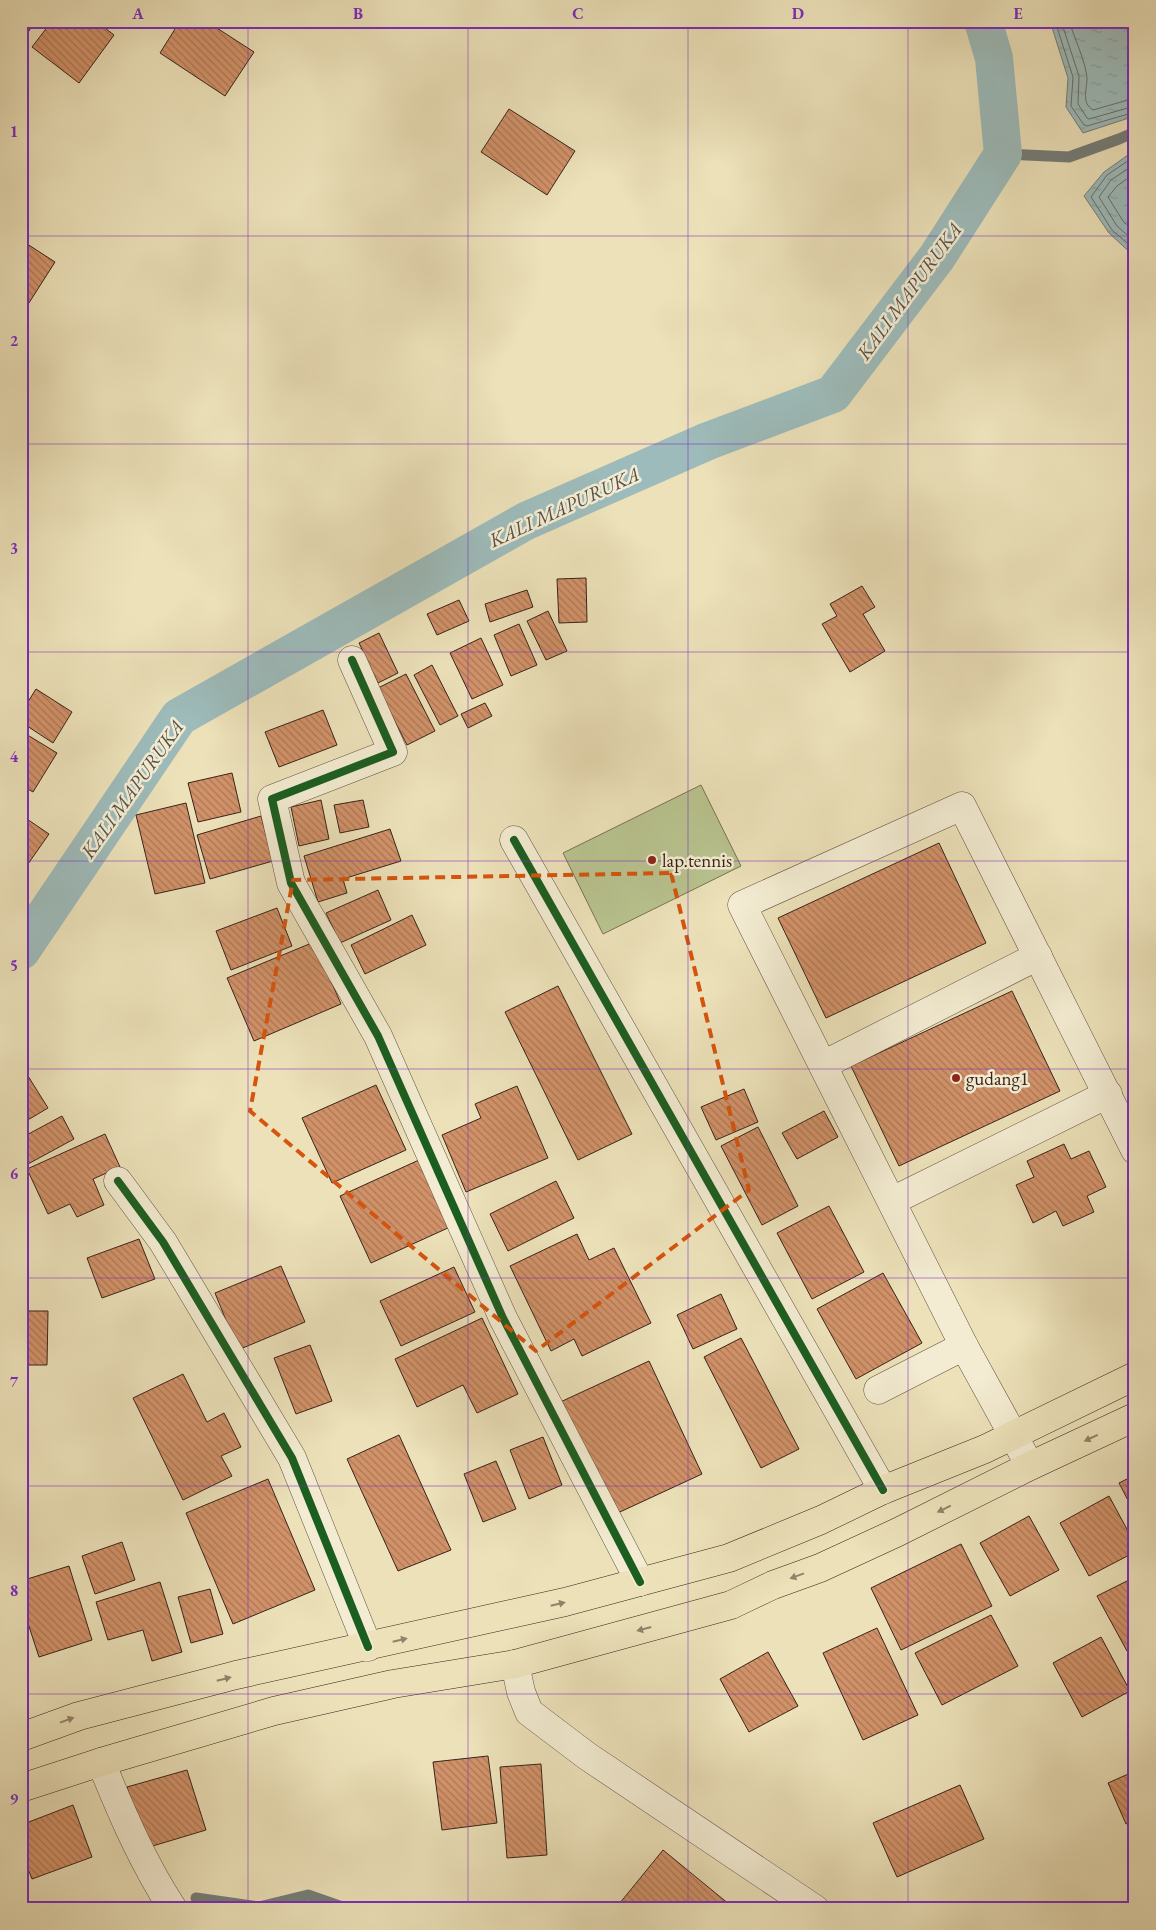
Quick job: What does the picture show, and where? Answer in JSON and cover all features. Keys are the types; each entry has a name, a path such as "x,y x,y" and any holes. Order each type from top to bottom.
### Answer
{"highway":[{"path":"21,1737 79,1716 236,1676 565,1602 728,1558 820,1520 882,1490 985,1449 1135,1376"},
{"path":"21,1788 101,1762 274,1711 393,1684 515,1664 731,1604 837,1560 1135,1417"}],"street":[{"path":"352,660 393,752 272,800 291,883 378,1036 503,1318 640,1582"},
{"path":"1030,1466 964,1346 742,905 962,806 1135,1150"},
{"path":"514,840 882,1490"},
{"path":"823,1065 1038,956"},
{"path":"892,1201 1108,1094"},
{"path":"118,1181 163,1242 292,1458 368,1647"},
{"path":"878,1390 964,1346"},
{"path":"515,1664 529,1712 587,1756 816,1909"},
{"path":"101,1762 132,1834 173,1909"}],"highlighted area":[{"path":"671,873 749,1190 536,1351 250,1111 293,880"}],"green space":[{"name":"lap.tennis","path":"701,785 741,866 603,934 563,853"}],"water":[{"path":"1050,21 1135,21 1135,116 1083,133 1066,107 1068,78"},
{"path":"1135,150 1135,257 1109,233 1084,196 1104,172"}],"building":[{"path":"21,21 35,21 21,44"},
{"path":"52,21 96,21 114,35 79,83 32,47"},
{"path":"180,21 206,21 254,52 225,96 160,53"},
{"path":"509,109 575,151 547,195 481,152"},
{"path":"21,240 55,262 27,306 21,302"},
{"path":"586,578 587,622 559,623 557,579"},
{"path":"862,586 875,607 863,614 885,651 850,672 822,624 837,616 830,604"},
{"path":"527,590 533,607 490,622 485,604"},
{"path":"459,600 469,621 437,635 427,614"},
{"path":"548,611 567,651 546,660 527,621"},
{"path":"519,624 537,665 511,676 494,635"},
{"path":"379,633 398,673 378,683 359,643"},
{"path":"481,638 503,685 472,699 450,653"},
{"path":"432,665 458,716 440,725 414,675"},
{"path":"406,674 435,731 407,745 378,688"},
{"path":"36,689 72,712 53,743 21,722 21,713"},
{"path":"485,703 492,716 468,728 461,714"},
{"path":"323,710 337,745 279,767 265,732"},
{"path":"21,731 57,753 33,792 21,785"},
{"path":"232,773 241,812 198,822 188,783"},
{"path":"321,800 329,839 299,846 291,807"},
{"path":"363,800 369,827 340,833 334,805"},
{"path":"186,803 205,883 155,894 136,815"},
{"path":"21,815 49,834 21,874"},
{"path":"261,816 273,861 210,879 197,835"},
{"path":"390,829 401,861 343,879 347,893 318,902 304,856"},
{"path":"939,843 986,943 826,1018 778,918"},
{"path":"378,890 391,920 340,943 326,913"},
{"path":"277,908 292,946 231,970 216,931"},
{"path":"412,915 426,945 365,974 351,945"},
{"path":"314,942 341,1004 254,1041 227,978"},
{"path":"558,986 632,1134 578,1160 505,1012"},
{"name":"gudang1","path":"1012,991 1060,1091 899,1166 851,1066"},
{"path":"28,1076 48,1108 21,1124 21,1080"},
{"path":"376,1085 406,1150 332,1183 302,1118"},
{"path":"517,1086 548,1158 466,1192 442,1135 481,1118 475,1104"},
{"path":"744,1089 758,1122 716,1140 701,1107"},
{"path":"824,1111 838,1137 797,1159 782,1133"},
{"path":"62,1116 74,1139 28,1164 21,1152 21,1138"},
{"path":"758,1127 798,1206 762,1225 721,1146"},
{"path":"105,1134 120,1167 93,1179 104,1205 77,1217 70,1204 48,1214 27,1169"},
{"path":"1064,1144 1071,1159 1089,1151 1106,1187 1087,1196 1094,1212 1063,1226 1056,1211 1033,1223 1016,1185 1034,1177 1027,1161"},
{"path":"419,1160 450,1227 371,1263 340,1196"},
{"path":"556,1181 574,1218 508,1251 490,1214"},
{"path":"829,1206 864,1272 812,1299 777,1233"},
{"path":"577,1234 589,1260 614,1248 651,1323 582,1356 574,1339 551,1351 510,1266"},
{"path":"139,1239 155,1279 102,1298 87,1258"},
{"path":"281,1266 305,1322 238,1350 215,1293"},
{"path":"454,1267 475,1312 401,1346 380,1301"},
{"path":"883,1273 922,1343 856,1379 817,1309"},
{"path":"721,1294 737,1329 693,1349 677,1315"},
{"path":"21,1311 48,1311 47,1365 21,1365"},
{"path":"482,1318 518,1394 477,1413 463,1385 417,1407 395,1359"},
{"path":"741,1338 799,1449 761,1468 704,1357"},
{"path":"310,1345 332,1401 296,1414 274,1358"},
{"path":"649,1361 702,1474 609,1517 556,1404"},
{"path":"183,1374 207,1422 224,1413 241,1447 221,1456 232,1476 183,1500 133,1398"},
{"path":"399,1435 451,1550 398,1571 347,1459"},
{"path":"543,1437 562,1485 529,1499 510,1450"},
{"path":"496,1461 516,1509 483,1522 464,1474"},
{"path":"1135,1475 1135,1514 1119,1483"},
{"path":"268,1479 315,1590 233,1624 186,1513"},
{"path":"1109,1496 1135,1544 1135,1552 1089,1576 1060,1523"},
{"path":"1029,1516 1059,1570 1010,1596 980,1543"},
{"path":"122,1542 135,1580 95,1594 82,1556"},
{"path":"961,1544 992,1606 901,1650 871,1588"},
{"path":"69,1566 92,1640 39,1657 21,1602 21,1581"},
{"path":"1135,1577 1135,1646 1127,1651 1097,1596"},
{"path":"160,1582 182,1652 152,1661 143,1630 108,1640 96,1602"},
{"path":"210,1589 223,1634 191,1643 178,1597"},
{"path":"991,1615 1018,1666 942,1705 915,1653"},
{"path":"877,1628 918,1715 863,1740 823,1653"},
{"path":"1101,1637 1130,1691 1082,1717 1053,1663"},
{"path":"768,1652 798,1706 749,1732 720,1679"},
{"path":"488,1756 497,1823 442,1830 433,1762"},
{"path":"541,1764 547,1855 507,1858 500,1767"},
{"path":"187,1770 206,1830 146,1848 127,1787"},
{"path":"1135,1771 1135,1820 1126,1824 1108,1783"},
{"path":"960,1785 984,1839 897,1877 873,1823"},
{"path":"73,1805 92,1857 32,1879 21,1851 21,1825"},
{"path":"663,1850 735,1909 615,1909"}],"waterway":[{"name":"KALI MAPURUKA","path":"21,951 179,717 526,521 708,441 833,394 937,257 1003,154 994,58 983,21"},
{"path":"1003,154 1069,157 1135,132"},
{"path":"196,1898 259,1907 308,1895 348,1909"},
{"path":"131,1909 138,1908"}],"cycle path":[{"path":"352,660 393,752 272,799 291,883 378,1036 503,1318 640,1582"},
{"path":"514,840 883,1490"},
{"path":"118,1181 163,1242 292,1458 368,1647"}],"place":[{"name":"lap.tennis","path":"652,860"},
{"name":"gudang1","path":"956,1078"}]}
